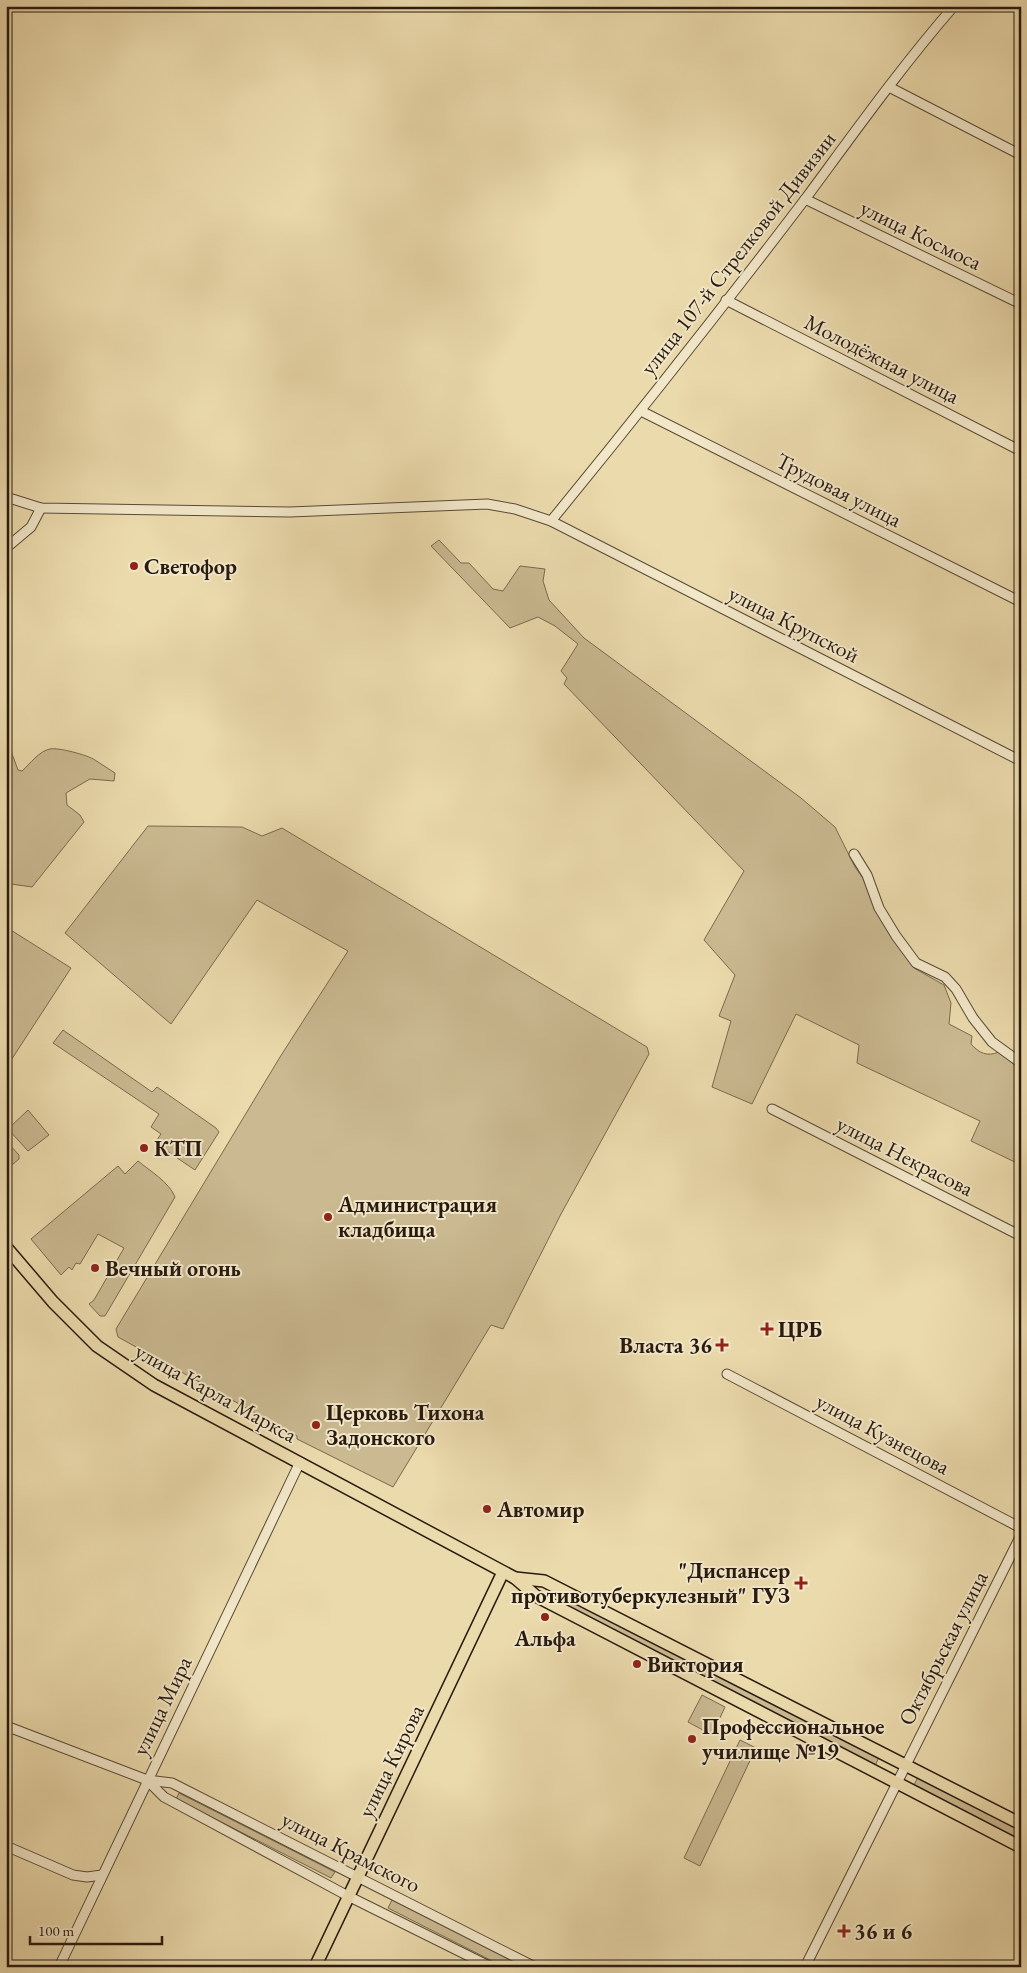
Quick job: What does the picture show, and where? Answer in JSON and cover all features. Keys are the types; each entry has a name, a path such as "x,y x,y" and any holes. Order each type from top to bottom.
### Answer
{"main road":[{"name":"улица Карла Маркса","path":"6,1247 53,1302 96,1346 154,1385 515,1578 536,1596 1021,1847"},
{"name":"улица Кирова","path":"315,1967 503,1572"},
{"name":"улица Карла Маркса","path":"515,1578 544,1581 1021,1824"}],"street":[{"name":"улица 107-й Стрелковой Дивизии","path":"551,521 641,411 889,87 954,6"},
{"path":"889,87 1021,155"},
{"name":"улица Космоса","path":"805,199 1021,304"},
{"name":"Молодёжная улица","path":"726,300 1021,451"},
{"name":"Трудовая улица","path":"641,411 1021,602"},
{"name":"улица Крупской","path":"6,497 41,508 290,512 487,504 515,509 551,521 1021,761"},
{"path":"6,548 31,527 41,508"},
{"path":"854,854 868,875 879,908 896,936 916,963 945,977 956,989 973,1018 992,1042 1021,1063"},
{"name":"улица Некрасова","path":"772,1108 1021,1236"},
{"name":"улица Кузнецова","path":"727,1374 1021,1528"},
{"name":"улица Мира","path":"59,1967 300,1462"},
{"name":"Октябрьская улица","path":"806,1967 905,1765 1021,1536"},
{"name":"улица Крамского","path":"6,1726 147,1780 172,1783 535,1967"},
{"name":"улица Крамского","path":"147,1780 164,1797 348,1896 491,1967"},
{"path":"6,1846 73,1875 87,1877 102,1875"}],"shaded area":[{"path":"439,540 461,563 469,563 493,589 503,591 520,566 545,569 543,581 549,600 584,638 801,798 835,827 855,867 863,878 876,909 892,938 914,968 944,985 951,1003 949,1024 972,1036 971,1044 980,1052 991,1054 999,1052 1021,1070 1021,1165 971,1141 980,1121 857,1063 859,1045 796,1014 752,1104 712,1087 731,1021 719,1016 735,975 704,940 744,871 564,684 567,678 561,671 578,644 555,626 538,617 510,628 431,546"},
{"path":"6,748 11,751 18,770 22,771 42,752 54,749 86,756 115,773 114,781 90,779 66,793 67,805 80,815 84,822 32,887 11,884 6,878"},
{"path":"148,826 242,827 262,836 282,828 647,1047 649,1054 561,1214 503,1329 491,1325 393,1487 297,1439 297,1436 118,1337 116,1329 280,1057 348,951 257,900 171,1024 65,933"},
{"path":"6,927 71,968 6,1068"},
{"path":"63,1030 152,1092 157,1087 216,1128 219,1132 195,1170 155,1143 161,1134 151,1127 159,1114 53,1043"},
{"path":"28,1110 49,1135 28,1151 8,1129"},
{"path":"6,1141 19,1155 19,1159 6,1170"},
{"path":"138,1161 164,1182 175,1197 105,1316 100,1316 89,1304 94,1300 124,1248 98,1234 80,1264 76,1263 72,1270 69,1267 61,1275 31,1239 118,1166 125,1174"},
{"path":"563,1596 879,1757 875,1766 560,1603"},
{"path":"702,1695 725,1707 712,1735 688,1722"},
{"path":"740,1740 756,1748 700,1866 684,1858"},
{"path":"918,1777 1021,1830 1021,1843 913,1787"},
{"path":"179,1793 335,1872 331,1878 176,1799"},
{"path":"393,1898 527,1967 504,1967 388,1908"}],"place":[{"name":"Светофор","path":"134,566"},
{"name":"КТП","path":"144,1148"},
{"name":"Администрация кладбища","path":"328,1217"},
{"name":"Вечный огонь","path":"95,1268"},
{"name":"ЦРБ","path":"767,1329"},
{"name":"Власта 36","path":"722,1345"},
{"name":"Церковь Тихона Задонского","path":"316,1425"},
{"name":"Автомир","path":"487,1509"},
{"name":"\"Диспансер противотуберкулезный\" ГУЗ","path":"801,1583"},
{"name":"Альфа","path":"545,1617"},
{"name":"Виктория","path":"637,1664"},
{"name":"Профессиональное училище №19","path":"692,1739"},
{"name":"36 и 6","path":"844,1931"}]}
